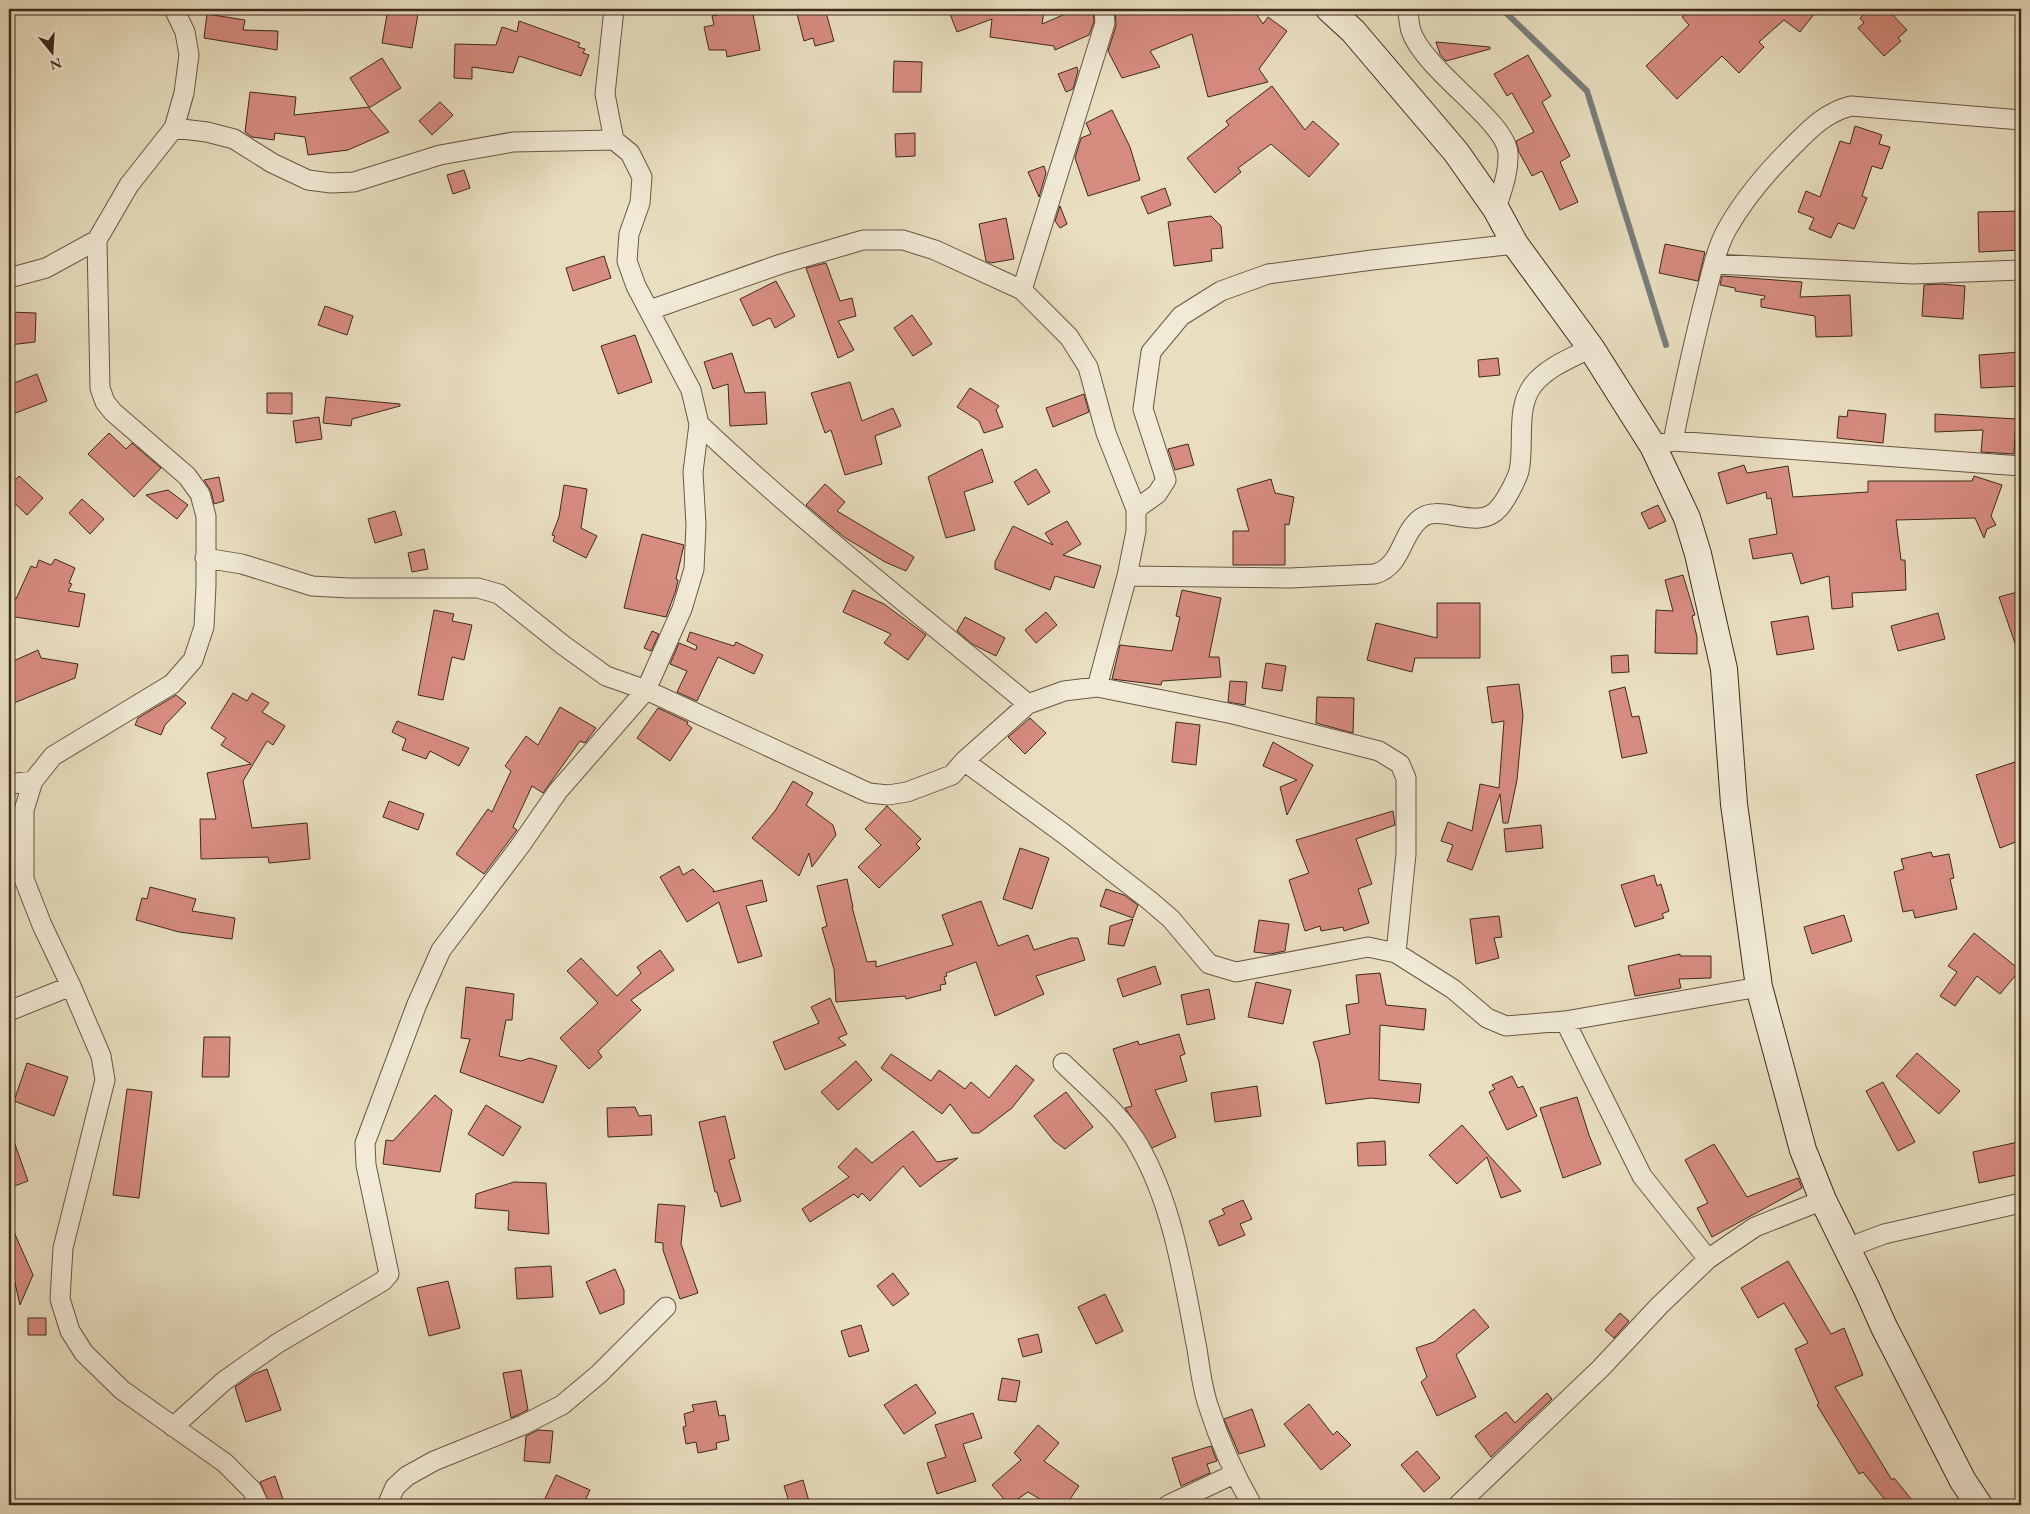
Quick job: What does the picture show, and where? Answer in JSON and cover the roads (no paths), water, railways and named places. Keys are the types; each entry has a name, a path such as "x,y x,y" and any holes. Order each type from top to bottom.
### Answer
{"street":[{"path":"9,278 46,268 97,240 129,185 174,128 184,93 189,55 186,32 174,9"},
{"path":"173,1427 224,1381 278,1344 383,1281 389,1274 366,1165 365,1143 417,1004 441,950 515,853 558,791 646,690 682,609 694,569 696,525 693,472 699,424 691,390 636,286 627,261 629,234 640,203 642,177 630,153 614,140 605,94 614,9"},
{"path":"1022,290 1105,24 1104,9"},
{"path":"1329,9 1353,31 1450,145 1496,209 1515,244 1663,444 1696,544 1724,669 1734,804 1759,987 1803,1150 1823,1200 1884,1327 1963,1481 1979,1505"},
{"path":"1407,9 1411,32 1432,63 1499,132 1508,150 1507,171 1496,209"},
{"path":"1663,444 1714,264 1726,231 1746,198 1782,157 1817,122 1834,111 1851,106 2021,120"},
{"path":"174,128 208,132 234,139 272,163 308,180 331,183 354,182 440,155 513,142 614,140"},
{"path":"97,240 100,388 113,412 187,476 200,494 206,516 204,627 193,660 172,684 53,756 33,781 24,810 24,879 42,925 101,1056 105,1080 63,1248 60,1299 70,1331 84,1353 122,1390 225,1463 252,1490 259,1505"},
{"path":"650,310 781,264 864,240 903,240 935,250 1022,290 1069,337 1088,367 1106,433 1136,509 1136,531 1127,576 1097,687"},
{"path":"1136,509 1157,494 1166,480 1143,409 1151,352 1181,316 1221,291 1268,274 1515,244"},
{"path":"1714,264 1914,274 2021,270"},
{"path":"1127,576 1290,578 1376,574 1386,570 1393,562 1414,525 1422,517 1431,514 1481,518 1491,515 1500,507 1519,471 1523,410 1532,386 1548,371 1591,348"},
{"path":"699,424 750,472 833,544 1028,704"},
{"path":"1663,444 2021,466"},
{"path":"205,558 242,564 312,586 349,588 478,588 499,594 563,645 606,676 646,690 869,793 888,795 907,792 952,775 964,761 1028,704 1064,691 1097,687 1233,714 1379,751 1400,764 1406,778 1406,854 1396,953"},
{"path":"964,761 1064,834 1149,900 1170,919 1209,964 1236,972 1368,947 1396,953 1453,989 1487,1018 1506,1026 1564,1021 1759,987"},
{"path":"9,784 33,781"},
{"path":"9,1011 71,986"},
{"path":"1564,1021 1642,1176 1708,1259"},
{"path":"1063,1063 1120,1118 1139,1146 1152,1173 1168,1219 1182,1276 1208,1404 1234,1474 1252,1505"},
{"path":"1458,1505 1601,1368 1659,1306 1708,1259 1756,1227 1823,1200"},
{"path":"1847,1248 1884,1234 2021,1202"},
{"path":"386,1505 395,1487 407,1476 434,1461 524,1425 562,1405 599,1374 666,1307"},
{"path":"1168,1505 1234,1474"}],"waterway":[{"path":"1502,9 1587,91 1666,345"}]}
